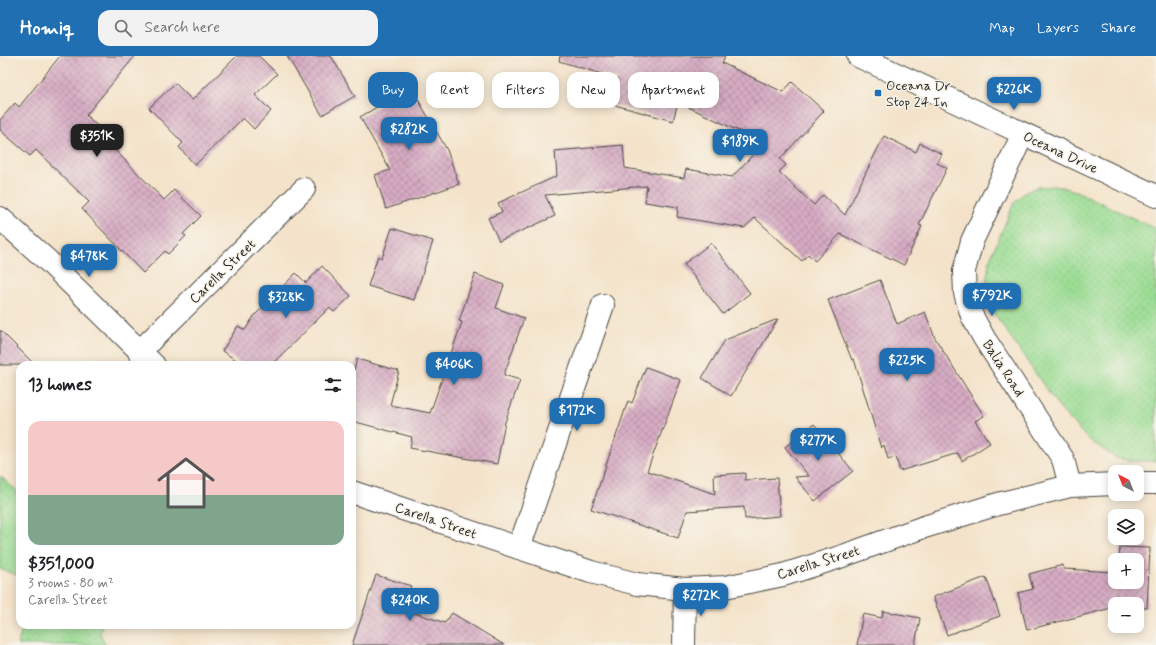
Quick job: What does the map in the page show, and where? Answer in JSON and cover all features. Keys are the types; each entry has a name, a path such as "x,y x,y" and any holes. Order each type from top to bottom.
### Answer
{"street":[{"name":"Oceana Drive","path":"858,56 1156,196"},
{"name":"Balia Road","path":"1023,134 972,241 964,271 965,293 972,316 984,338 1063,459 1070,486"},
{"name":"Carella Street","path":"0,218 48,261 146,358 304,189"},
{"path":"519,548 603,305"},
{"path":"1144,483 1156,483"},
{"name":"Carella Street","path":"356,493 591,572 637,584 685,589 725,587 784,575 838,558 928,525 998,504 1070,486 1108,484"},
{"path":"684,645 685,589"}],"green space":[{"path":"1057,186 1076,191 1156,229 1156,461 1132,461 1116,458 1088,439 1060,409 994,313 987,280 989,261 1014,203 1024,193 1037,187"},
{"path":"0,476 16,490 16,575 0,569"},
{"path":"23,629 101,629 100,634 106,645 17,645"}],"building":[{"path":"60,56 135,56 86,115 116,144 112,147 164,200 174,190 201,216 183,234 186,236 168,254 165,251 143,273 82,209 89,202 36,150 30,156 0,130 0,120 15,103 19,107"},
{"path":"237,56 259,56 277,74 255,95 271,111 254,129 243,118 195,165 179,147 183,143 149,108 175,83 192,100"},
{"path":"287,56 331,56 355,96 322,115"},
{"path":"560,56 725,56 722,63 783,92 792,82 824,111 780,159 786,165 779,172 814,205 823,195 845,215 884,136 916,152 920,143 942,154 937,163 947,168 919,225 922,226 904,265 840,234 815,261 808,254 802,261 755,218 744,228 677,217 678,207 645,202 647,186 545,195 555,216 499,241 488,218 502,212 498,203 557,176 555,151 623,145 625,168 684,178 686,169 732,177 764,143 691,108 719,108 719,72 628,72 628,108 676,108 673,121 620,106 620,72 595,72 559,61"},
{"path":"418,99 447,150 459,184 386,209 375,175 390,170 360,117 375,108 418,108"},
{"path":"392,228 433,241 414,300 368,286 378,256 382,258"},
{"path":"711,243 750,293 723,314 684,264"},
{"path":"322,266 351,296 334,312 329,308 275,361 238,361 222,351 238,326 245,330 254,316 296,273 306,283"},
{"path":"475,274 504,285 496,308 524,318 504,375 520,380 505,422 497,464 410,448 412,437 356,422 357,359 399,371 390,405 430,413 462,322 459,321"},
{"path":"880,280 897,324 925,312 935,338 984,416 975,421 990,443 962,461 958,453 900,471 896,457 888,459 884,445 881,448 854,359 852,360 828,300"},
{"path":"778,319 731,396 702,378 725,340"},
{"path":"0,330 31,361 16,361 16,365 0,365"},
{"path":"646,367 681,380 647,471 715,494 714,475 745,473 745,480 777,478 780,516 745,519 744,507 687,511 678,538 591,509 628,401 632,403"},
{"path":"814,424 853,471 815,501 795,477 809,476 785,447"},
{"path":"1120,547 1150,548 1147,608 1144,608 1144,597 1108,597 1108,609 1027,630 1018,593 1033,589 1029,574 1063,565 1064,569 1108,572 1108,589 1144,589 1144,553 1120,553"},
{"path":"376,575 411,586 403,609 445,623 452,613 504,645 352,645"},
{"path":"986,577 1000,616 947,635 933,597"},
{"path":"883,611 920,618 915,645 857,645 863,614 882,618"}],"place":[{"name":"Oceana Dr Stop 24 In","path":"878,93"}]}
